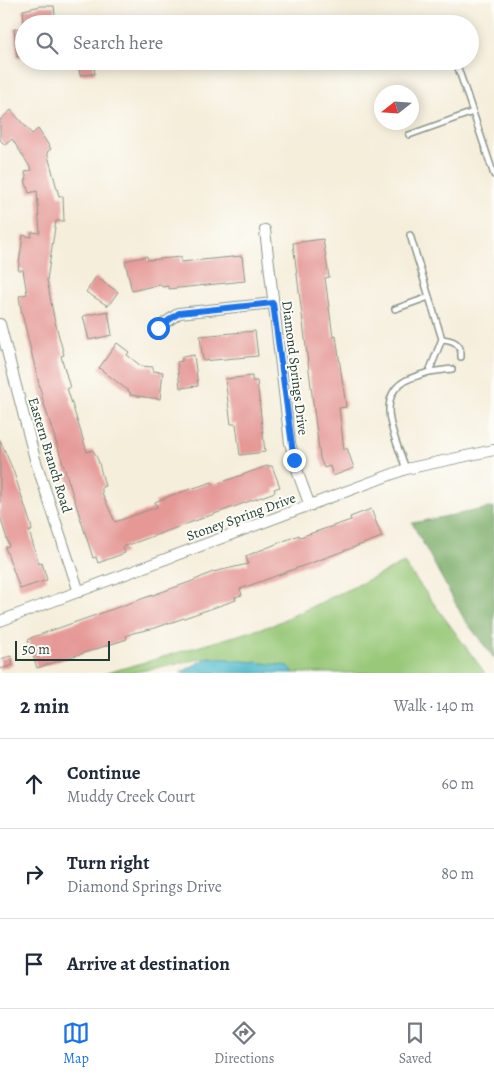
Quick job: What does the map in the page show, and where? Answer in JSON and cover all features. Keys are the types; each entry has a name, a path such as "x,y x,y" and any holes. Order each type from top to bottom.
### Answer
{"street":[{"name":"Diamond Springs Drive","path":"265,230 290,443 296,468 310,506"},
{"path":"158,328 179,313 273,303"},
{"name":"Eastern Branch Road","path":"0,324 35,459 80,592"},
{"name":"Stoney Spring Drive","path":"0,621 406,469 494,450"}],"lane":[{"path":"459,70 494,174"},
{"path":"409,134 473,112"},
{"path":"410,235 442,339 429,372"},
{"path":"395,309 429,297"},
{"path":"442,339 453,340 459,345 461,357"},
{"path":"406,469 390,421 388,404 394,390 404,381 429,372 452,369"}],"green space":[{"path":"494,507 494,658 464,619 412,523"},
{"path":"404,563 485,673 294,673 289,666 209,657 131,673 107,673 273,625"}],"water":[{"path":"209,657 289,666 294,673 180,673"}],"building":[{"path":"41,6 54,6 55,15 23,15 23,10"},
{"path":"79,70 94,70 95,74 80,75"},
{"path":"11,110 32,134 38,129 51,149 47,152 59,196 63,196 64,221 56,221 47,280 54,318 64,355 61,356 70,388 67,388 87,452 93,450 98,460 105,486 102,487 102,493 115,522 157,507 155,502 172,495 212,482 214,485 267,466 272,466 280,487 274,489 275,492 123,547 125,553 98,563 96,557 93,558 43,401 21,309 19,296 27,294 23,270 18,270 23,235 31,237 32,232 40,233 37,191 29,193 25,180 27,180 25,172 32,170 12,139 5,145 0,140 0,120"},
{"path":"323,239 329,277 325,278 333,337 336,336 346,407 339,408 344,450 347,448 354,468 333,476 330,466 324,468 320,458 293,243"},
{"path":"147,256 148,260 181,257 181,262 242,256 245,281 169,289 168,286 162,287 161,284 132,291 125,261"},
{"path":"96,277 118,292 108,306 86,292"},
{"path":"108,311 112,335 89,340 83,316"},
{"path":"255,331 258,356 203,361 200,336"},
{"path":"117,343 129,352 127,355 141,366 153,367 153,371 163,372 160,399 130,395 130,392 99,368"},
{"path":"194,355 198,386 180,388 177,362 182,361 182,357"},
{"path":"252,376 252,381 257,381 265,452 240,455 236,424 231,424 225,379"},
{"path":"0,440 13,470 31,525 32,531 29,531 39,564 42,563 47,580 20,589 5,547 9,546 0,516"},
{"path":"371,509 382,537 240,589 242,595 235,597 236,600 155,628 133,633 126,636 127,639 37,668 28,640 33,637 190,582 213,572 248,564 246,556 299,535 300,537 351,520 350,517"},
{"path":"11,656 13,665 0,669 0,659"}],"route":[{"path":"158,328 179,313 273,303 290,443 294,460"}]}
